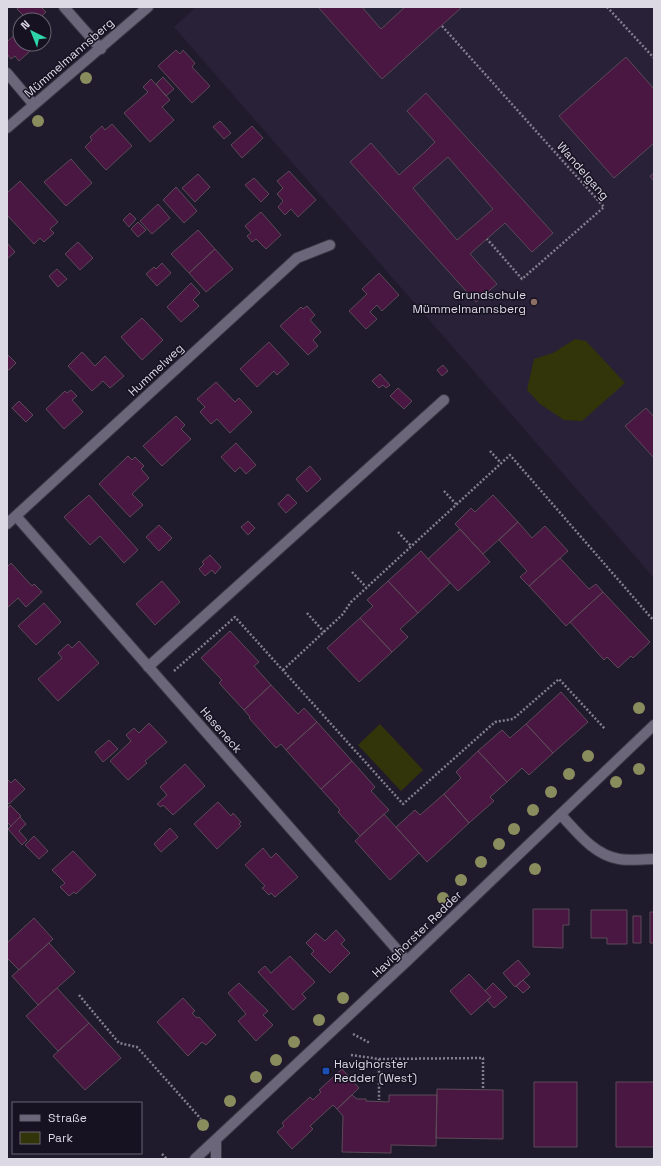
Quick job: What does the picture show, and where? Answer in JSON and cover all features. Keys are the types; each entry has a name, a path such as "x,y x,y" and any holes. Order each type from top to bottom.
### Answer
{"street":[{"path":"64,7 101,49"},
{"name":"Mümmelmannsberg","path":"7,128 101,49 148,7"},
{"path":"7,73 34,105"},
{"name":"Hummelweg","path":"7,524 297,258 330,245"},
{"path":"148,667 444,400"},
{"name":"Haseneck","path":"16,516 407,962"},
{"name":"Havighorster Redder","path":"195,1159 407,962 654,725"},
{"path":"560,815 585,841 598,851 610,857 620,859 654,860"},
{"path":"216,1140 216,1159"}],"path":[{"path":"607,7 654,58"},
{"name":"Wandelgang","path":"442,26 604,207 522,279 488,239"},
{"path":"490,451 501,463"},
{"path":"283,670 342,615 351,602 366,587 510,455 654,621"},
{"path":"444,491 456,504"},
{"path":"398,532 411,546"},
{"path":"352,572 366,587"},
{"path":"307,613 324,632"},
{"path":"162,682 235,616 403,804 495,722 513,719 559,679 605,729"},
{"path":"79,995 118,1043 138,1047 201,1119"},
{"path":"351,1055 379,1059 483,1058 483,1090"},
{"path":"379,1059 379,1100"},
{"path":"162,1154 167,1159"}],"shaded area":[{"name":"Grundschule Mümmelmannsberg","path":"196,7 654,7 654,578 174,27"}],"green space":[{"path":"575,339 586,341 625,383 582,421 564,420 540,404 527,390 534,359 553,353"},
{"path":"380,724 423,770 401,791 358,745"}],"building":[{"path":"19,7 41,7 46,12 20,12 17,9"},
{"path":"318,7 362,7 381,29 405,7 462,7 382,79"},
{"path":"12,37 12,52 29,52 19,61 15,56 11,59 7,54 7,42"},
{"path":"176,50 180,54 183,50 195,63 192,67 210,86 192,103 158,66"},
{"path":"626,57 654,89 654,143 614,178 559,116"},
{"path":"163,77 174,89 166,96 156,84"},
{"path":"151,79 170,100 162,107 174,120 150,142 124,113 148,92 143,87"},
{"path":"426,93 553,233 532,252 505,223 481,244 470,254 497,284 476,302 350,162 371,143 399,175 425,152 435,142 407,111","holes":["448,157 493,209 457,240 413,188"]},
{"path":"220,121 231,133 224,139 213,127"},
{"path":"112,124 132,146 106,170 85,147 92,140 90,137 102,126 105,130"},
{"path":"252,126 263,138 242,158 231,145"},
{"path":"71,159 92,183 66,206 44,182"},
{"path":"289,171 316,200 298,217 291,209 285,215 278,207 283,201 277,194 283,188 277,181"},
{"path":"654,173 654,181 650,176"},
{"path":"198,174 210,187 195,202 182,188"},
{"path":"254,178 269,194 261,202 245,185"},
{"path":"20,181 58,222 50,229 54,233 44,242 40,238 34,244 7,215 7,193"},
{"path":"176,187 197,211 184,223 163,200"},
{"path":"158,204 170,218 152,234 140,221"},
{"path":"261,212 281,235 266,249 256,239 252,242 247,236 251,233 245,226"},
{"path":"130,213 136,219 129,227 123,220"},
{"path":"138,222 146,230 138,237 131,229"},
{"path":"198,230 215,249 189,273 171,254"},
{"path":"78,242 93,258 80,270 65,254"},
{"path":"7,243 15,252 7,259"},
{"path":"215,249 233,269 206,292 189,273"},
{"path":"162,263 171,273 157,286 146,274 154,267 156,269"},
{"path":"57,269 67,279 58,287 49,276"},
{"path":"379,273 399,295 382,311 377,305 370,312 377,319 366,329 349,311 367,294 362,289"},
{"path":"191,283 200,293 193,300 199,306 181,322 167,307"},
{"path":"307,306 315,315 310,320 321,332 313,340 318,346 308,355 280,326 301,307 303,309"},
{"path":"142,318 163,340 142,360 121,337"},
{"path":"269,342 289,364 277,375 274,371 257,387 240,369"},
{"path":"82,352 95,366 105,356 124,376 110,388 103,381 92,391 68,366"},
{"path":"7,354 16,363 9,370 7,369"},
{"path":"443,365 448,371 442,376 437,370"},
{"path":"380,374 390,385 386,388 383,385 379,388 372,381"},
{"path":"216,382 235,402 239,398 252,412 230,433 217,419 211,424 200,412 205,407 197,399"},
{"path":"398,388 412,401 404,409 390,396"},
{"path":"71,390 77,396 72,400 83,412 64,429 46,409 65,391 67,393"},
{"path":"19,401 33,415 26,422 12,408"},
{"path":"646,408 654,417 654,458 625,426"},
{"path":"176,416 185,425 181,429 191,439 162,466 143,446"},
{"path":"236,443 256,465 246,474 240,467 235,472 221,457"},
{"path":"128,456 132,460 135,457 144,466 141,469 149,478 132,494 143,505 130,517 99,484"},
{"path":"310,466 321,479 307,492 296,479"},
{"path":"288,494 297,503 286,513 278,504"},
{"path":"89,495 138,550 124,563 100,536 90,545 64,517"},
{"path":"493,495 518,522 483,554 455,524 471,508 475,512"},
{"path":"248,521 255,528 248,535 241,527"},
{"path":"518,522 532,538 545,526 568,551 529,586 520,577 527,571 499,540"},
{"path":"159,525 172,538 159,551 146,537"},
{"path":"460,529 490,562 458,591 428,559"},
{"path":"421,551 450,583 418,613 388,581"},
{"path":"210,555 221,567 215,574 212,570 205,576 199,569 204,564 202,562"},
{"path":"560,558 589,589 596,584 603,592 566,626 529,586"},
{"path":"11,563 32,586 34,584 42,592 26,607 18,598 7,608 7,567"},
{"path":"162,581 180,602 155,625 136,604"},
{"path":"388,581 418,613 400,629 408,637 392,652 360,618 373,606 367,600"},
{"path":"603,592 650,642 633,658 631,656 618,668 607,657 604,660 570,622"},
{"path":"44,603 61,622 36,645 18,626"},
{"path":"360,618 392,652 359,682 327,648"},
{"path":"230,631 259,662 254,666 271,685 244,710 219,683 222,680 201,658"},
{"path":"79,641 99,663 58,701 38,679 62,658 58,653 68,644 72,648"},
{"path":"271,685 298,714 304,708 317,722 286,750 281,744 276,748 249,718 250,717 244,710"},
{"path":"561,692 588,722 553,753 526,724"},
{"path":"317,722 352,761 321,789 286,750"},
{"path":"149,723 167,742 145,761 147,763 128,780 110,761 131,741 126,735 134,728 139,733"},
{"path":"526,724 553,753 529,775 522,768 507,782 478,751 502,730 510,738"},
{"path":"109,740 118,749 103,762 95,752"},
{"path":"478,751 507,782 490,797 494,801 469,823 444,794 461,778 456,772"},
{"path":"352,761 375,787 371,791 389,810 360,836 338,812 340,810 321,789"},
{"path":"185,764 205,786 173,815 163,805 161,807 157,804 167,795 160,787"},
{"path":"7,779 11,783 15,779 25,789 9,804 7,802"},
{"path":"444,794 469,823 427,862 396,827 415,810 420,815"},
{"path":"218,802 231,816 233,813 241,822 239,824 241,826 217,849 194,824"},
{"path":"10,805 21,816 11,826 7,822 7,809"},
{"path":"384,814 419,853 390,880 355,841"},
{"path":"20,817 26,824 19,831 27,840 22,845 8,829"},
{"path":"170,828 178,837 161,852 154,844"},
{"path":"34,836 48,851 39,859 25,845"},
{"path":"263,848 271,858 276,853 298,877 275,897 271,893 269,895 262,888 265,886 245,865"},
{"path":"73,851 96,875 76,894 74,892 69,896 60,887 65,883 52,870"},
{"path":"533,909 569,909 569,925 563,925 563,948 533,947"},
{"path":"591,910 627,910 627,944 607,944 607,938 591,938"},
{"path":"650,912 654,912 654,943 650,943"},
{"path":"633,916 641,916 641,943 633,943"},
{"path":"34,918 53,939 19,970 7,958 7,943"},
{"path":"336,930 345,940 341,944 350,953 330,973 311,954 314,951 306,943 316,933 325,941"},
{"path":"49,943 75,972 38,1005 12,976"},
{"path":"290,956 315,982 302,994 306,998 293,1010 258,972 265,966 271,973"},
{"path":"518,960 530,974 515,987 503,973"},
{"path":"469,974 491,997 471,1015 450,991"},
{"path":"523,980 530,987 523,993 516,986"},
{"path":"239,983 268,1011 263,1015 273,1025 256,1041 238,1021 246,1014 228,993"},
{"path":"493,983 507,997 494,1008 487,1000 491,997 485,991"},
{"path":"57,988 89,1023 58,1051 26,1016"},
{"path":"183,998 195,1011 192,1013 197,1018 199,1017 216,1035 206,1045 202,1042 188,1056 157,1022"},
{"path":"89,1023 121,1058 85,1090 53,1056"},
{"path":"342,1069 359,1088 337,1109 333,1105 310,1126 313,1129 292,1149 277,1132 284,1126 282,1123 310,1097 313,1100 321,1092 319,1090"},
{"path":"534,1082 577,1082 577,1147 534,1147"},
{"path":"616,1082 654,1082 654,1147 616,1147"},
{"path":"437,1089 503,1090 503,1139 436,1138"},
{"path":"352,1095 357,1099 366,1099 366,1101 389,1102 389,1095 437,1095 436,1146 391,1145 391,1153 342,1152 343,1116 337,1109"}],"place":[{"name":"Grundschule Mümmelmannsberg","path":"534,302"},
{"name":"Havighorster Redder (West)","path":"326,1071"}]}
